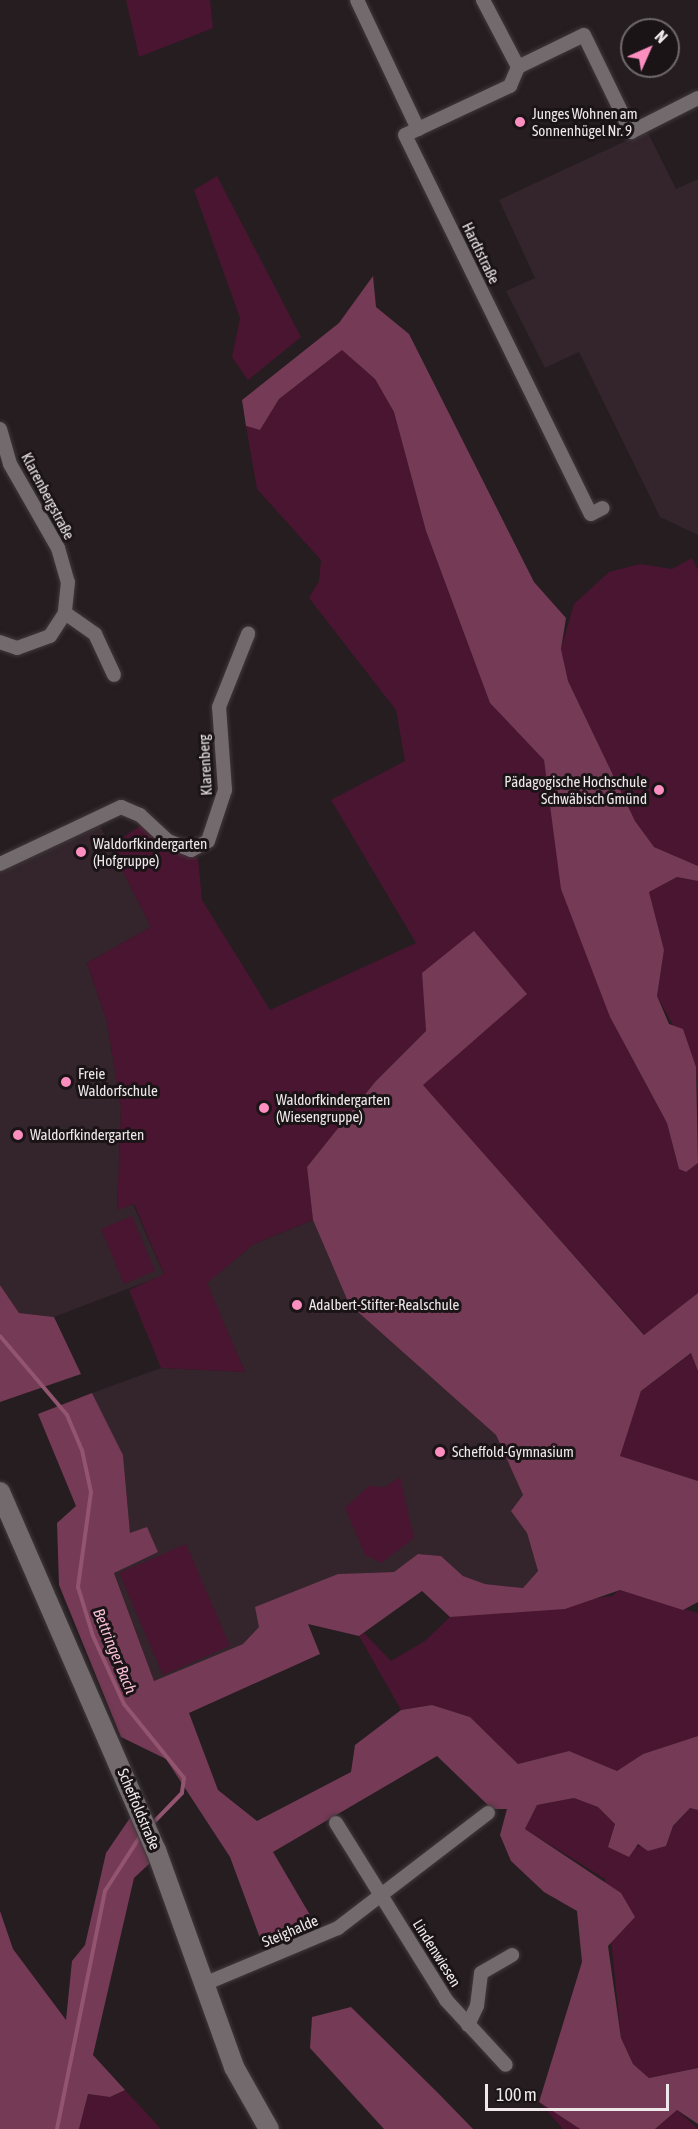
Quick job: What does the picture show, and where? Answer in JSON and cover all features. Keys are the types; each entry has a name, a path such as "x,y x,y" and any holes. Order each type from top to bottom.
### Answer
{"main road":[{"name":"Scheffoldstraße","path":"0,1492 142,1815 234,2067 269,2129"}],"street":[{"path":"357,0 418,129 510,86 518,67 584,35 631,132 698,98"},
{"path":"483,0 518,67"},
{"name":"Hardtstraße","path":"418,129 405,135 410,146 591,514 603,508"},
{"name":"Klarenbergstraße","path":"0,429 10,464 58,548 68,582 65,613 50,636 35,645 17,648 0,642"},
{"path":"65,613 95,634 114,675"},
{"name":"Klarenberg","path":"0,864 121,807 140,815 168,841 191,850 208,841 225,790 219,706 248,634"},
{"name":"Steighalde","path":"204,1984 305,1945 381,1896 488,1813"},
{"path":"336,1823 381,1896"},
{"name":"Lindenwiesen","path":"381,1896 468,2025 506,2065"},
{"name":"Lindenwiesen","path":"468,2025 477,2006 481,1972 512,1955"}],"shaded area":[{"path":"126,0 210,0 213,28 139,57"},
{"path":"647,131 676,189 698,179 698,535 660,517 579,352 545,368 506,291 535,278 499,200"},
{"path":"217,176 301,337 248,380 232,357 240,318 194,190"},
{"path":"373,276 376,307 409,334 534,582 566,618 561,649 568,681 635,821 654,847 698,866 698,881 677,877 649,892 664,950 657,996 669,1024 683,1029 696,1067 698,1163 686,1172 679,1169 667,1123 610,1017 561,889 544,760 490,703 426,531 394,412 375,379 342,350 279,399 260,430 246,426 242,400 339,323"},
{"path":"342,350 375,379 394,412 426,531 490,703 544,760 551,808 610,1017 667,1123 679,1169 686,1172 698,1163 698,1293 645,1335 422,1085 527,994 422,973 426,1031 375,1082 307,1167 313,1220 254,1244 207,1283 245,1372 161,1368 129,1290 164,1274 134,1204 117,1210 121,1108 107,1022 87,963 151,927 110,846 143,824 165,845 198,858 202,900 270,1010 416,943 331,800 405,761 396,710 309,598 319,581 321,560 257,489 246,426 260,430 279,399"},
{"name":"Pädagogische Hochschule Schwäbisch Gmünd","path":"692,558 698,570 698,866 654,847 635,821 568,681 561,649 574,604 609,572 640,564 672,569"},
{"path":"99,824 151,927 87,963 107,1022 121,1108 117,1209 133,1204 164,1275 54,1317 19,1313 0,1285 0,869"},
{"path":"677,877 698,881 698,1108 696,1067 657,996 664,950 649,892"},
{"path":"474,931 527,994 423,1085 644,1335 698,1293 698,1371 691,1353 641,1391 620,1456 698,1481 698,1602 683,1610 620,1590 565,1609 450,1617 422,1591 359,1636 308,1624 320,1654 189,1713 218,1790 257,1821 351,1772 355,1745 401,1710 432,1705 470,1717 518,1764 569,1751 617,1771 643,1754 698,1736 698,1810 690,1808 673,1826 666,1846 648,1851 638,1844 629,1857 608,1847 615,1824 598,1807 574,1798 537,1805 525,1829 621,1893 635,1917 608,1946 621,2038 633,2064 649,2078 698,2068 698,2124 677,2110 655,2129 580,2129 539,2102 582,1962 577,1911 544,1892 511,1861 500,1835 507,1809 492,1809 437,1756 273,1852 317,1927 264,1949 230,1857 166,1759 121,1737 59,1585 57,1523 76,1506 38,1414 92,1393 123,1455 130,1533 147,1527 158,1552 114,1573 154,1681 243,1644 259,1627 255,1607 338,1574 394,1572 418,1554 441,1556 463,1576 485,1584 523,1588 538,1571 527,1533 511,1511 523,1495 496,1435 349,1304 313,1220 307,1167 375,1082 426,1031 422,973"},
{"path":"132,1216 155,1271 124,1284 101,1229"},
{"path":"313,1220 349,1304 496,1435 523,1495 512,1511 527,1533 538,1571 523,1588 485,1584 463,1576 441,1556 419,1554 394,1572 338,1574 243,1644 154,1681 114,1572 157,1552 130,1533 123,1455 92,1393 161,1368 245,1372 206,1283 254,1244"},
{"path":"0,1285 19,1313 54,1317 81,1374 0,1402"},
{"path":"692,1353 698,1371 698,1481 619,1456 641,1391"},
{"path":"400,1477 414,1538 381,1563 365,1555 345,1508 369,1486 385,1487"},
{"path":"186,1544 230,1646 163,1675 119,1573"},
{"path":"620,1590 698,1613 698,1736 643,1754 617,1771 569,1751 518,1764 470,1717 432,1705 401,1710 359,1636 364,1633 391,1661 425,1641 450,1617 612,1596"},
{"path":"574,1798 598,1807 615,1824 608,1847 666,1846 673,1827 690,1808 698,1810 698,2068 649,2078 633,2064 621,2038 605,1879 525,1829 537,1805"},
{"path":"132,1815 150,1863 134,1878 93,2055 125,2090 110,2097 88,2094 79,2129 0,2129 0,1911 13,1949 66,2020 72,1961 85,1945 106,1853"},
{"path":"351,2007 473,2129 384,2129 310,2048 312,2017"},
{"path":"125,2090 161,2129 79,2129 88,2094 110,2097"},
{"path":"539,2102 580,2129 563,2129"},
{"path":"677,2110 698,2129 655,2129"}],"waterway":[{"name":"Bettringer Bach","path":"0,1336 67,1415 82,1450 91,1492 78,1587 93,1636 124,1704 184,1778 182,1793 151,1825"},
{"name":"Bettringer Bach","path":"57,2129 105,1891 141,1835"}],"place":[{"name":"Junges Wohnen am Sonnenhügel Nr. 9","path":"520,122"},
{"name":"Pädagogische Hochschule Schwäbisch Gmünd","path":"659,790"},
{"name":"Waldorfkindergarten (Hofgruppe)","path":"81,852"},
{"name":"Freie Waldorfschule","path":"66,1082"},
{"name":"Waldorfkindergarten (Wiesengruppe)","path":"264,1108"},
{"name":"Waldorfkindergarten","path":"18,1135"},
{"name":"Adalbert-Stifter-Realschule","path":"297,1305"},
{"name":"Scheffold-Gymnasium","path":"440,1452"}]}
